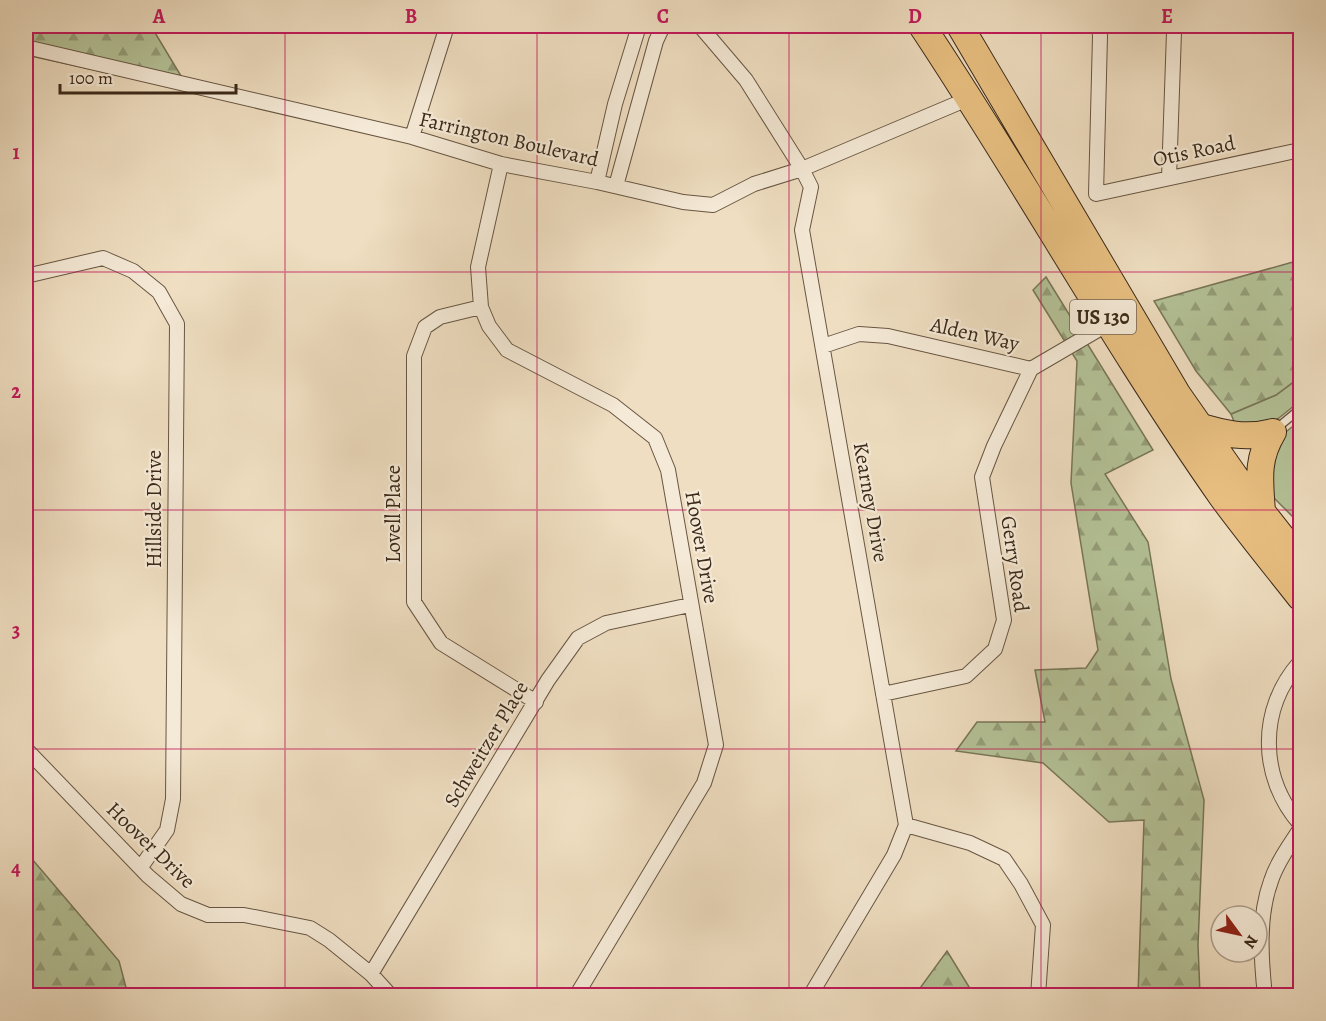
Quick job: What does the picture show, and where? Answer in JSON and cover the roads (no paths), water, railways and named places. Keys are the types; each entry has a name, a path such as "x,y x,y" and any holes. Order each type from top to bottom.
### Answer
{"highway":[{"name":"US 130","path":"922,26 970,98 1108,324 1223,498 1300,597"},
{"name":"US 130","path":"960,26 1130,316 1198,426 1267,519 1300,550"},
{"path":"1198,426 1235,436 1273,432"},
{"path":"1273,432 1263,450 1260,467 1267,519 1300,560"}],"street":[{"path":"412,137 447,26"},
{"path":"597,182 615,104 639,26"},
{"path":"616,186 656,41 663,26"},
{"name":"Kearney Drive","path":"700,26 746,80 811,187 802,230 906,825"},
{"name":"Otis Road","path":"1099,26 1096,194 1300,150"},
{"path":"1169,178 1174,32 1172,26"},
{"name":"Farrington Boulevard","path":"26,47 412,137 501,164 597,182 682,202 713,205 754,184 802,169 970,98"},
{"name":"Hoover Drive","path":"501,164 478,267 481,307 489,326 507,350 613,405 655,438 668,470 716,745 704,783 576,996"},
{"name":"Hillside Drive","path":"26,276 103,258 134,271 159,292 177,324 173,800 167,830 141,867"},
{"name":"Lovell Place","path":"481,307 440,317 425,327 414,356 414,602 441,643 536,702"},
{"name":"Alden Way","path":"823,346 859,334 888,336 1031,369 1108,324"},
{"name":"Gerry Road","path":"883,694 966,676 995,649 1004,620 982,477 994,446 1031,369"},
{"name":"Schweitzer Place","path":"371,974 548,680 578,638 606,623 690,605"},
{"path":"1300,662 1278,696 1268,738 1269,758 1276,786 1300,824"},
{"name":"Hoover Drive","path":"26,749 148,876 181,904 208,915 244,915 310,928 329,940 371,974 391,996"},
{"path":"810,996 894,855 906,825 969,843 1004,859 1021,884 1043,925 1038,996"},
{"path":"1265,996 1261,946 1268,889 1278,866 1300,829"}],"lane":[{"path":"1273,432 1300,409"}]}
